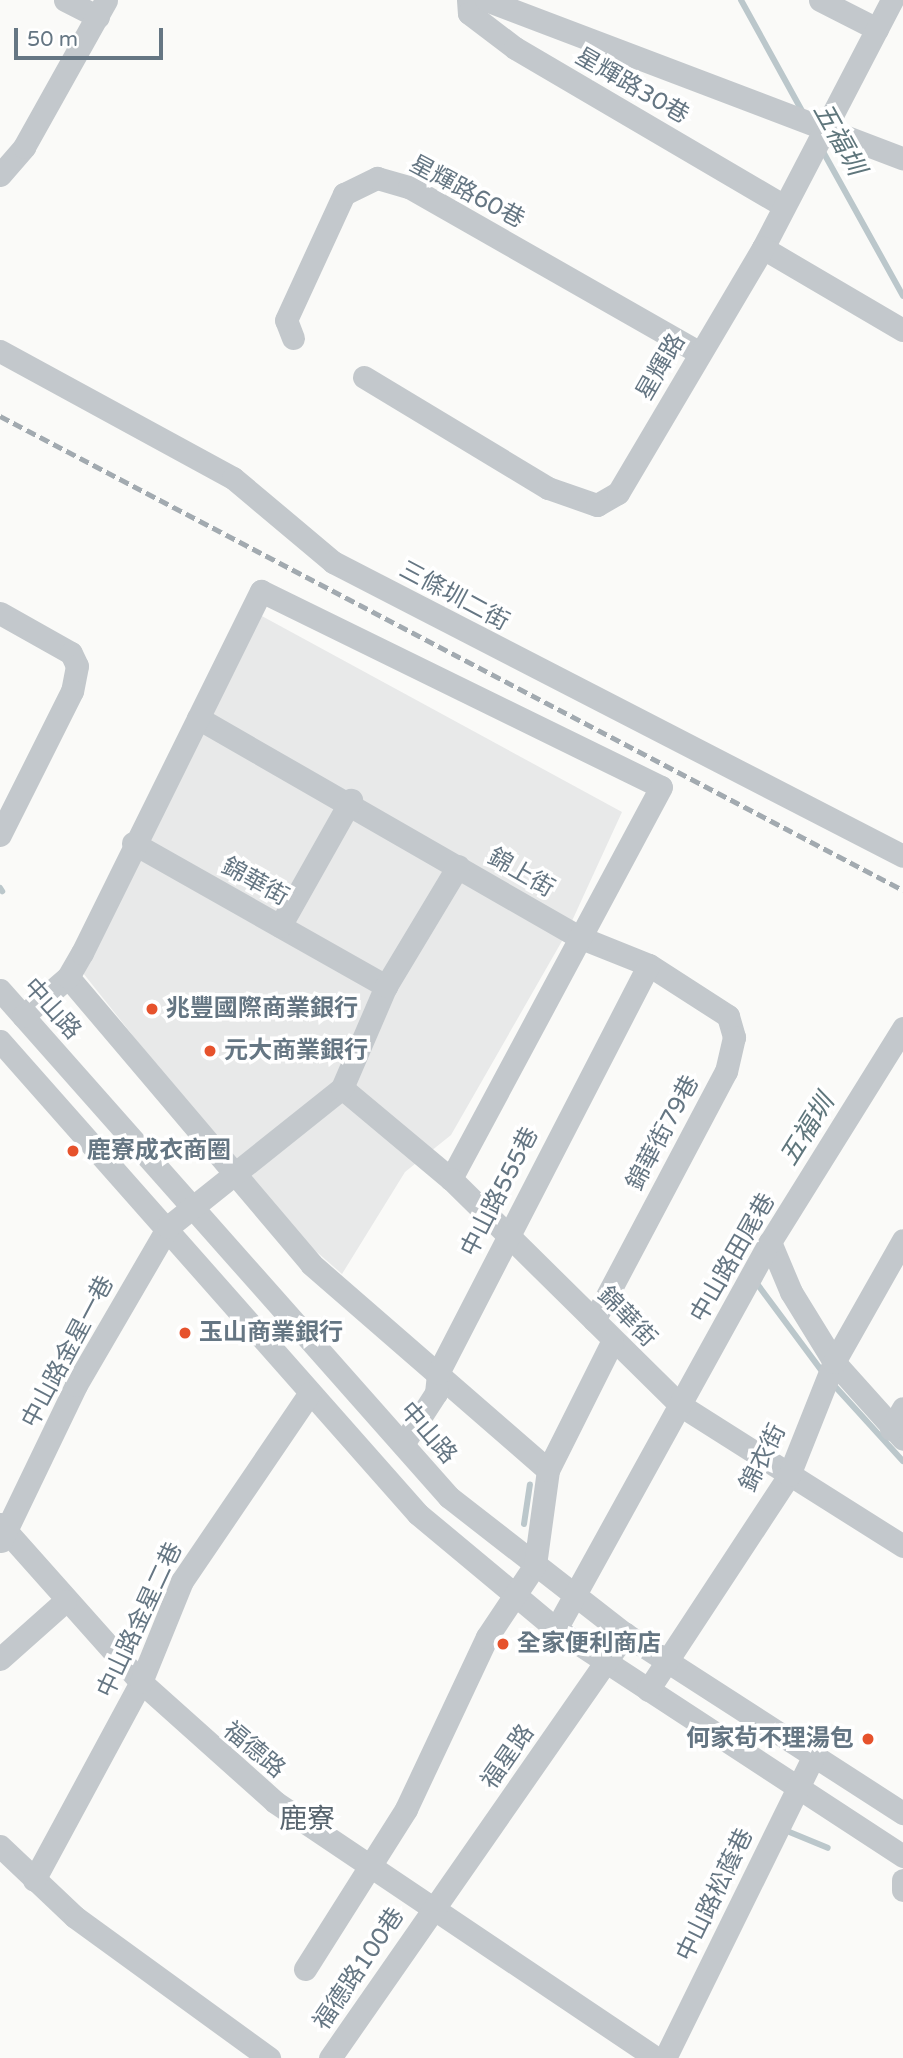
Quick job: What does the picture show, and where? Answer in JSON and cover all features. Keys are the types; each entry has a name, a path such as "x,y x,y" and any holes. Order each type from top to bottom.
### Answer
{"street":[{"path":"2,175 102,9 65,0"},
{"name":"星輝路30巷","path":"468,0 469,13 515,48 783,205"},
{"path":"486,0 903,158"},
{"path":"820,0 877,29"},
{"name":"星輝路","path":"364,377 548,488 597,505 618,493 763,248 821,128 892,0"},
{"name":"星輝路60巷","path":"293,338 286,320 344,194 377,178 410,187 700,353"},
{"path":"763,248 903,330"},
{"name":"三條圳二街","path":"0,351 233,478 334,562 903,856"},
{"path":"23,1016 68,977 261,591 660,787 451,1179"},
{"path":"0,613 71,653 77,666 72,691 0,835"},
{"name":"錦上街","path":"198,718 351,800 579,937 649,965"},
{"path":"280,926 351,800"},
{"name":"錦華街","path":"134,844 386,986"},
{"path":"168,1227 192,1204 342,1088 386,986 458,866"},
{"name":"錦華街79巷","path":"594,1320 726,1071 734,1037 728,1016 649,965"},
{"name":"中山路555巷","path":"403,1444 436,1393 438,1373 507,1234 649,965"},
{"path":"68,977 231,1173 311,1264 548,1470"},
{"name":"中山路","path":"0,990 449,1497 625,1634 903,1813"},
{"name":"中山路田尾巷","path":"556,1629 770,1242 903,1028"},
{"path":"0,1041 168,1227 418,1514 556,1629 903,1856"},
{"name":"錦華街","path":"342,1088 451,1179 594,1320 612,1342 680,1405 903,1546"},
{"name":"中山路金星一巷","path":"2,1533 76,1385 168,1227"},
{"name":"錦衣街","path":"648,1690 789,1475 834,1362 903,1240"},
{"path":"770,1242 834,1362 897,1434"},
{"path":"304,1969 365,1867 406,1809 487,1637 535,1565 548,1470 612,1342"},
{"name":"中山路金星二巷","path":"34,1880 141,1682 181,1581 310,1393"},
{"path":"897,1434 903,1408"},
{"name":"福德路","path":"2,1533 141,1682 255,1786 365,1867 656,2058"},
{"path":"0,1659 65,1601"},
{"name":"福星路","path":"431,1910 625,1634"},
{"name":"中山路松蔭巷","path":"665,2058 814,1755"},
{"path":"0,1846 34,1880 269,2058"},
{"path":"903,1880 903,1890"},
{"name":"福德路100巷","path":"330,2058 431,1910"}],"shaded area":[{"name":"鹿寮成衣商圈","path":"260,615 622,812 566,934 451,1135 405,1172 342,1274 279,1219 83,973"}],"waterway":[{"name":"五福圳","path":"741,0 803,113"},
{"name":"五福圳","path":"821,148 903,296"},
{"path":"755,1281 824,1374"},
{"path":"831,1382 903,1461"},
{"path":"524,1524 530,1484"},
{"path":"787,1831 828,1848"}],"railway":[{"path":"0,416 903,890"}],"place":[{"name":"兆豐國際商業銀行","path":"152,1009"},
{"name":"元大商業銀行","path":"210,1051"},
{"name":"鹿寮成衣商圈","path":"73,1151"},
{"name":"玉山商業銀行","path":"185,1333"},
{"name":"全家便利商店","path":"503,1644"},
{"name":"何家茍不理湯包","path":"868,1739"}],"district":[{"name":"鹿寮","path":"307,1819"}]}
